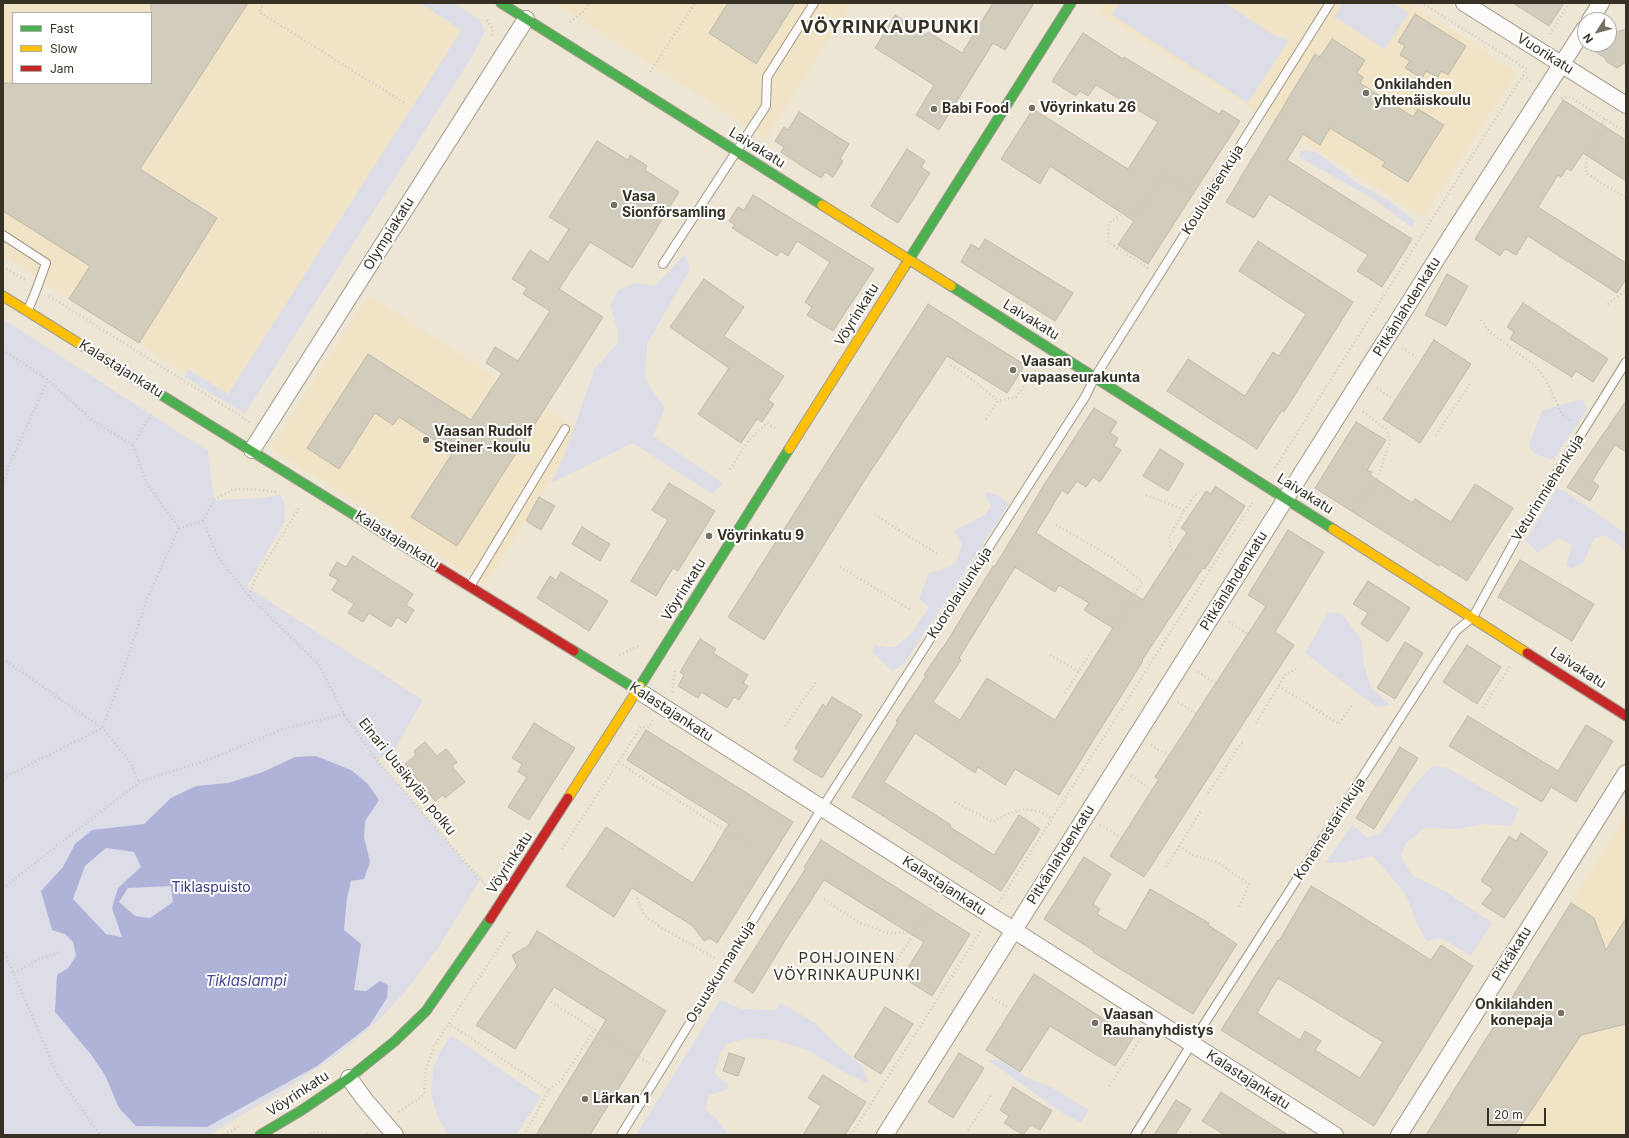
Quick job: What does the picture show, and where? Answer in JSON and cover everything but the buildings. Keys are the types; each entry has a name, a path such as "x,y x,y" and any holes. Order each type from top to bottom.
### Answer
{"street":[{"name":"Laivakatu","path":"501,3 1095,377 1626,716"},
{"name":"Vöyrinkatu","path":"260,1135 302,1110 349,1078 395,1041 426,1011 503,900 1071,3"},
{"name":"Vuorikatu","path":"1464,3 1626,106"},
{"path":"1595,12 1601,3"},
{"name":"Olympiakatu","path":"252,450 526,19"},
{"name":"Pitkänlahdenkatu","path":"885,1135 1453,233 1577,41"},
{"name":"Kalastajankatu","path":"3,296 637,690 1335,1135"},
{"name":"Pitkäkatu","path":"1399,1135 1626,773"},
{"path":"349,1078 365,1100 395,1135"}],"lane":[{"path":"663,264 766,106 767,77 814,3"},
{"name":"Koululaisenkuja","path":"1095,377 1330,3"},
{"path":"3,235 46,263 27,311"},
{"name":"Veturinmiehenkuja","path":"1472,617 1514,542 1626,362"},
{"name":"Kuorolaulunkuja","path":"822,808 1085,397 1095,377"},
{"path":"471,586 565,429"},
{"name":"Konemestarinkuja","path":"1135,1135 1192,1043 1456,631 1472,617"},
{"name":"Osuuskunnankuja","path":"620,1135 822,808"}],"path":[{"path":"264,3 259,12 406,104"},
{"path":"570,22 585,10 589,3"},
{"path":"650,72 695,3"},
{"path":"851,1135 1527,69 1422,3"},
{"path":"1550,34 1569,3"},
{"path":"487,20 492,28 493,37"},
{"path":"1523,76 1559,99 1570,97 1626,132"},
{"path":"1598,130 1605,119"},
{"path":"1594,140 1586,160 1586,173 1626,198"},
{"path":"1159,275 1108,242 1109,223 1123,213 1130,218 1143,205 1162,174 1205,202"},
{"path":"3,267 264,432"},
{"path":"1608,304 1626,290"},
{"path":"1481,320 1490,332 1535,366 1545,378 1562,414 1584,431"},
{"path":"1400,346 1418,358"},
{"path":"3,350 48,380 93,421 133,445 146,482 179,528"},
{"path":"951,365 968,376 998,401"},
{"path":"986,419 998,401 1016,397 1038,366"},
{"path":"3,486 9,465 48,380"},
{"path":"1436,435 1470,384"},
{"path":"1375,387 1392,398"},
{"path":"133,445 163,395"},
{"path":"1358,504 1378,477 1390,441 1386,429 1360,410"},
{"path":"730,468 749,440 767,423 777,429"},
{"path":"3,778 102,728 114,698 147,599 179,528 203,521 214,500 233,489 272,491 280,493"},
{"path":"1188,561 1171,549 1169,537 1195,495 1200,492"},
{"path":"1146,495 1184,511"},
{"path":"249,596 254,581 300,506"},
{"path":"875,515 939,555"},
{"name":"Einari Uusikylän polku","path":"203,521 218,557 249,596 319,665 344,714 376,759 488,888 484,894"},
{"path":"1056,525 1113,558 1142,582 1111,632"},
{"path":"840,567 911,610"},
{"path":"1227,621 1248,634"},
{"path":"1064,693 1093,649"},
{"path":"1050,655 1079,672"},
{"path":"3,659 102,728 129,760 139,782"},
{"path":"1483,708 1510,666"},
{"path":"1256,723 1285,675 1296,669"},
{"path":"673,690 676,670"},
{"path":"1196,670 1216,683"},
{"path":"785,726 816,682"},
{"path":"1279,686 1339,724 1352,705"},
{"path":"1176,701 1196,714"},
{"path":"3,888 139,782 208,760 283,729 344,714"},
{"path":"560,853 642,727 649,727"},
{"path":"1208,793 1243,741"},
{"path":"1149,743 1169,756"},
{"path":"619,762 731,834 749,843"},
{"path":"1129,775 1152,790"},
{"path":"955,802 993,822 1009,813 1026,809 1042,812 1052,819"},
{"path":"1166,867 1201,811"},
{"path":"1098,824 1122,838"},
{"path":"1179,846 1193,855 1217,862 1249,884 1239,908"},
{"path":"636,898 644,915 662,928 726,965"},
{"path":"824,898 860,923 887,932 915,932"},
{"path":"891,970 915,932 930,904"},
{"path":"399,1111 424,1095 426,1068 434,1046 514,924"},
{"path":"3,949 57,1074 100,1135"},
{"path":"14,973 36,960 60,952"},
{"path":"990,997 1009,1008"},
{"path":"551,1002 660,1070"},
{"path":"448,1023 549,1090"},
{"path":"524,1135 549,1090 562,1079 595,1030"},
{"path":"1109,1086 1141,1038"},
{"path":"968,1130 991,1095"},
{"path":"306,1135 316,1132 336,1135"},
{"path":"363,1135 368,1132"},
{"path":"1190,1132 1195,1135"}],"shaded area":[{"path":"3,3 420,3 476,39 242,410 3,256"},
{"path":"554,3 852,3 766,138"},
{"name":"Onkilahden yhtenäiskoulu","path":"1106,3 1410,3 1518,72 1423,217 1100,13"},
{"name":"Vaasan Rudolf Steiner -koulu","path":"368,295 582,432 485,585 270,448"},
{"path":"1626,815 1626,1135 1425,1135"}],"green space":[{"path":"420,3 454,3 480,20 485,31 473,55 245,414 184,377 188,369 228,394 459,34 461,30"},
{"path":"1119,3 1225,3 1272,34 1289,40 1248,103 1112,15"},
{"path":"1343,3 1393,3 1409,13 1385,49 1334,17"},
{"path":"1301,151 1317,152 1356,182 1388,200 1415,221 1412,227 1370,197 1299,157"},
{"path":"685,254 690,269 647,344 645,379 665,408 653,436 723,483 712,494 633,443 551,483 564,456 595,368 618,343 618,332 610,305 618,290 636,283 655,286"},
{"name":"Tiklaspuisto","path":"3,319 208,451 214,500 260,498 280,495 284,500 285,521 247,587 423,700 392,754 376,759 480,880 438,948 405,992 377,1022 334,1057 287,1088 209,1135 3,1135"},
{"path":"1583,399 1587,410 1553,460 1534,454 1529,445 1542,410"},
{"path":"1557,488 1566,492 1626,534 1626,552 1618,544 1604,535 1594,539 1583,563 1573,568 1566,566 1572,545 1559,538 1537,553 1526,540"},
{"path":"984,492 996,494 1009,504 904,664 892,671 872,652 876,645 895,647 911,634 929,607 919,599 929,573 941,570 956,563 962,544 954,530 974,521 985,514 991,507"},
{"path":"1328,612 1342,614 1361,639 1364,665 1371,688 1391,705 1376,707 1305,653"},
{"path":"1432,766 1448,768 1519,809 1511,826 1484,824 1457,829 1424,828 1406,843 1401,856 1413,876 1448,893 1492,923 1471,956 1441,938 1427,941 1418,926 1406,895 1373,856 1342,863 1325,863 1352,825 1367,837 1380,834 1413,787"},
{"path":"720,1000 742,1009 775,1010 781,1003 815,1023 835,1043 861,1065 869,1084 845,1073 808,1050 775,1040 749,1038 726,1044 719,1055 715,1074 729,1085 727,1090 709,1095 705,1109 716,1118 727,1133 723,1135 636,1135"},
{"path":"451,1035 541,1097 516,1135 448,1135 437,1115 431,1095 433,1070 440,1052"},
{"path":"988,1060 999,1060 1026,1077 1053,1088 1089,1110 1081,1123 1061,1112"}],"water":[{"name":"Tiklaslampi","path":"316,756 351,770 367,783 379,800 365,821 364,837 370,862 364,879 351,881 347,898 344,930 361,944 354,990 366,991 380,981 388,985 387,998 369,1026 317,1066 207,1127 136,1126 119,1108 105,1075 90,1053 55,1012 57,975 68,968 76,956 73,942 65,934 52,930 41,891 63,867 75,844 92,830 144,824 171,798 196,786 228,783 263,772 295,757","holes":["106,848 134,852 141,867 118,888 112,908 122,937 106,934 73,899 85,866","171,886 173,902 150,918 135,916 119,902 128,888"]}],"traffic: fast":[{"path":"501,3 822,205"},
{"path":"905,266 1071,3"},
{"path":"951,286 1333,529"},
{"path":"155,391 425,559"},
{"path":"640,686 789,449"},
{"path":"574,651 637,690"},
{"path":"260,1135 302,1110 349,1078 395,1041 426,1011 490,919"}],"traffic: slow":[{"path":"822,205 951,286"},
{"path":"789,449 905,266"},
{"path":"3,296 155,391"},
{"path":"1333,529 1527,653"},
{"path":"568,798 640,686"}],"traffic: jam":[{"path":"425,559 574,651"},
{"path":"1527,653 1626,716"},
{"path":"490,919 568,798"}],"place":[{"name":"Onkilahden yhtenäiskoulu","path":"1366,93"},
{"name":"Vöyrinkatu 26","path":"1032,108"},
{"name":"Babi Food","path":"934,109"},
{"name":"Vasa Sionförsamling","path":"614,205"},
{"name":"Vaasan vapaaseurakunta","path":"1013,370"},
{"name":"Vaasan Rudolf Steiner -koulu","path":"426,440"},
{"name":"Vöyrinkatu 9","path":"709,536"},
{"name":"Onkilahden konepaja","path":"1561,1013"},
{"name":"Vaasan Rauhanyhdistys","path":"1095,1023"},
{"name":"Lärkan 1","path":"585,1099"}],"district":[{"name":"VÖYRINKAUPUNKI","path":"890,28"},
{"name":"POHJOINEN VÖYRINKAUPUNKI","path":"847,966"}]}
